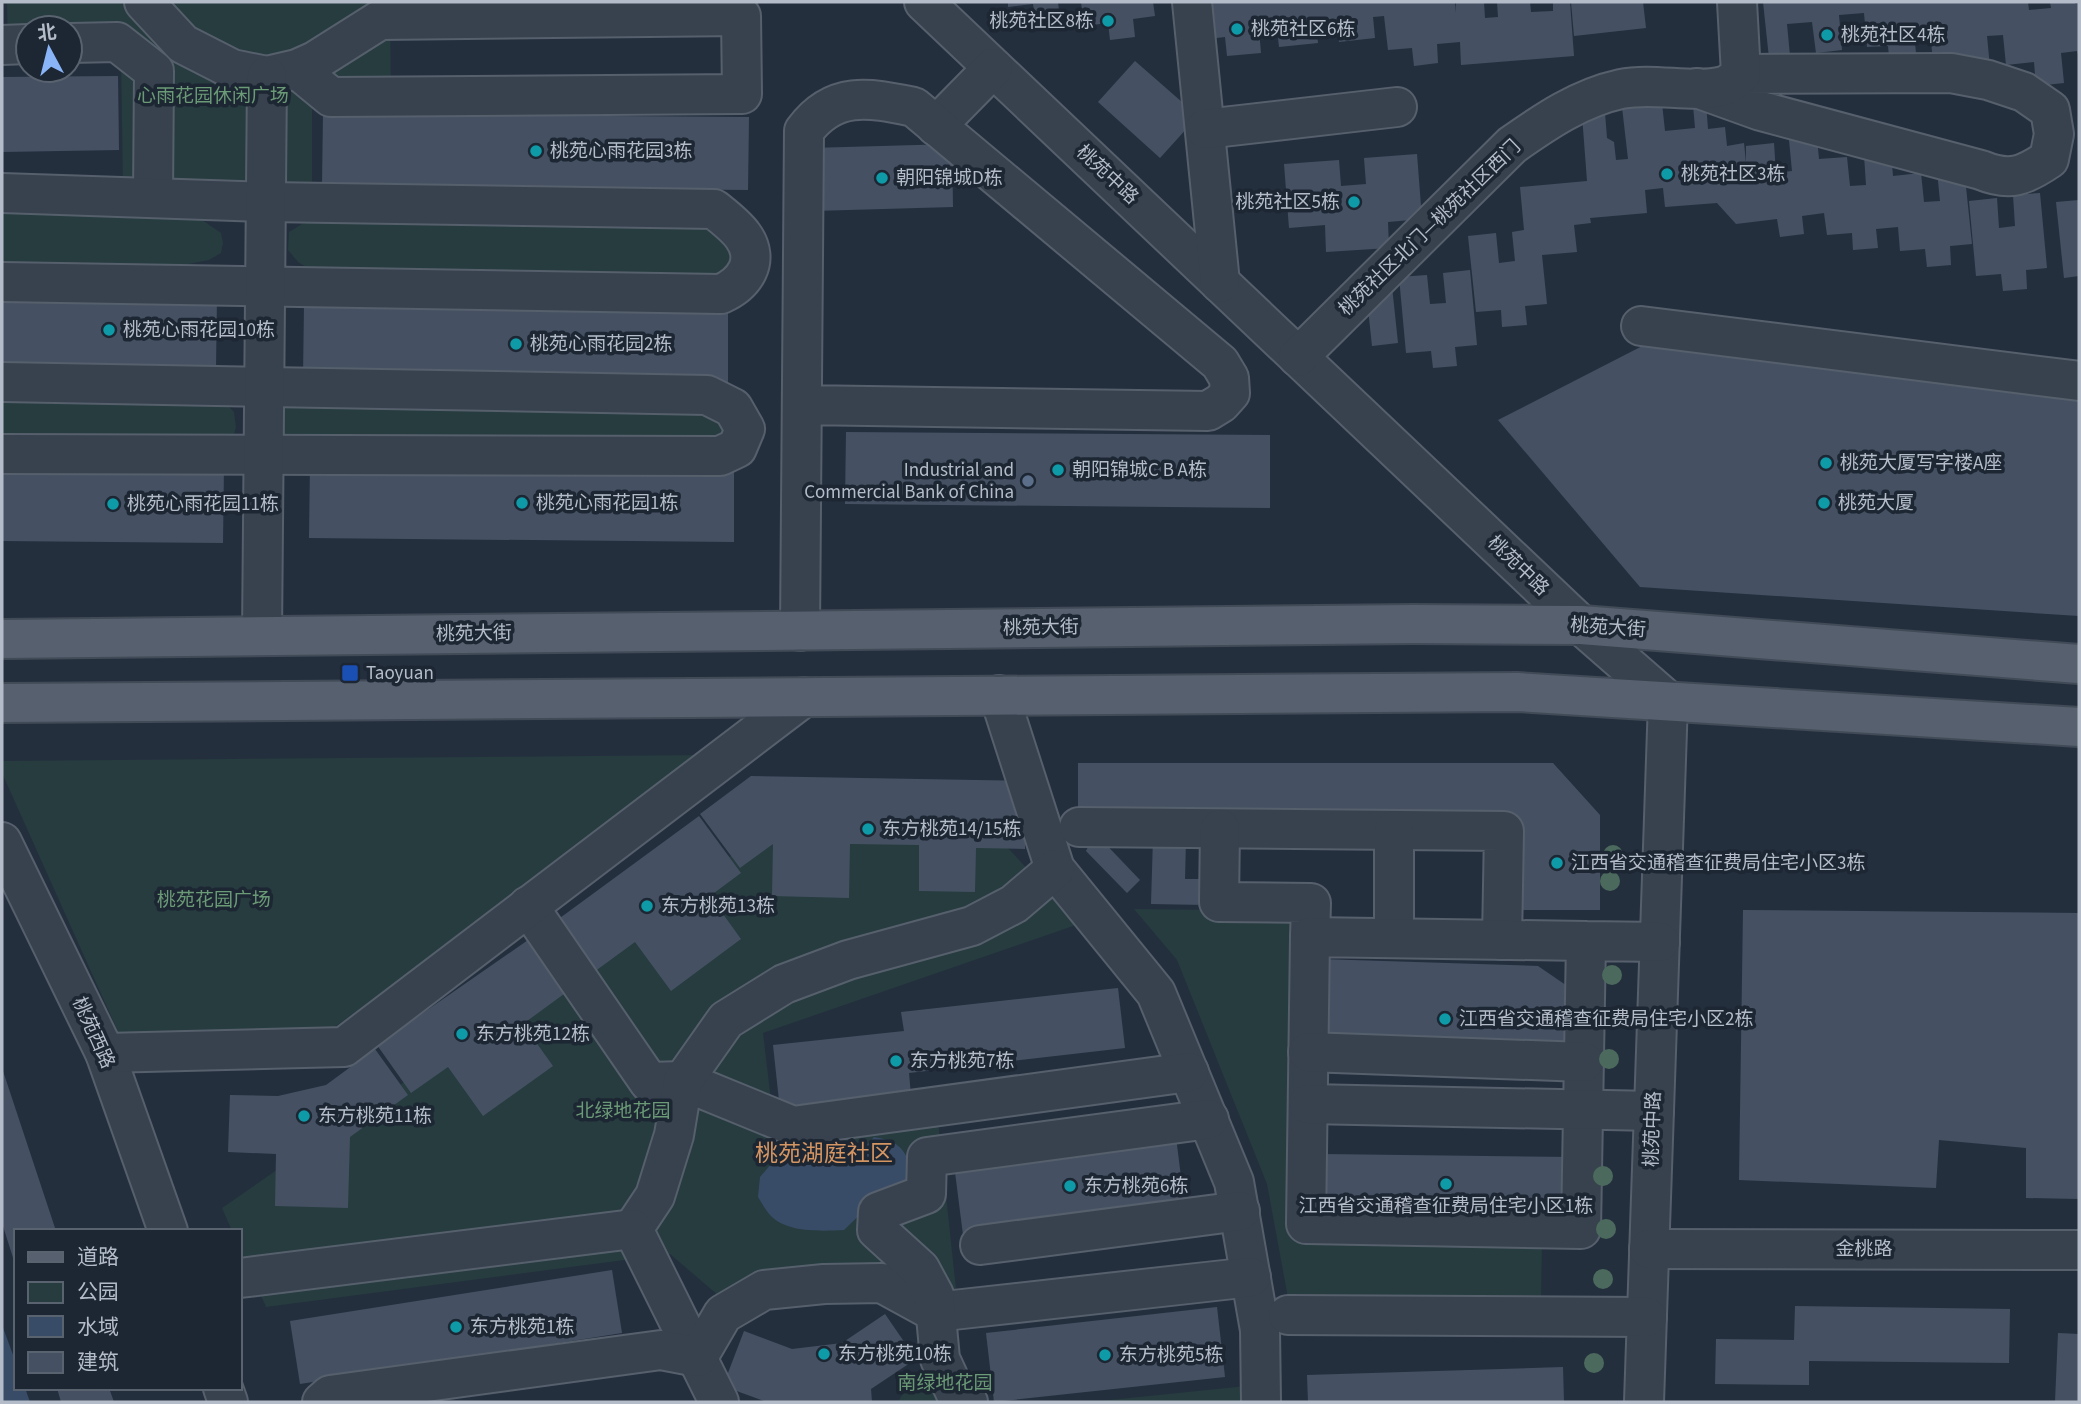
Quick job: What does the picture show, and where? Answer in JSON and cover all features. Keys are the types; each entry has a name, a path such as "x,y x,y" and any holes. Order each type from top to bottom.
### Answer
{"main road":[{"name":"桃苑大街","path":"2,639 1399,624 1580,625 2079,664"},
{"path":"2,703 1517,692 2079,727"}],"street":[{"name":"桃苑中路","path":"924,2 1580,625 1668,701 1644,1402"},
{"path":"1192,2 1220,283"},
{"path":"1698,88 1761,111 1981,170 1998,177 2027,174 2049,159 2067,132 2050,110 2024,92 1988,80 1951,73 1741,74 1738,2"},
{"path":"117,42 146,4 183,44 232,69 282,73 331,97 742,94 741,16 379,11 315,61 282,73"},
{"path":"84,43 117,42 154,71 153,198"},
{"path":"936,126 993,68"},
{"path":"262,636 267,202 282,73"},
{"name":"桃苑社区北门—桃苑社区西门","path":"1298,357 1512,145 1548,120 1589,98 1622,89 1648,86 1726,86 1741,74"},
{"path":"800,631 804,131 814,117 841,101 871,98 914,107 1220,363 1229,378 1230,393 1221,404 1208,411 802,405"},
{"path":"1205,129 1397,107"},
{"path":"2,193 267,202 715,209 744,237 750,252 745,276 735,288 721,294 2,282"},
{"path":"1641,326 2079,381"},
{"path":"2,382 707,396 733,408 745,429 737,448 720,456 2,454"},
{"path":"999,695 1055,869 1156,993 1234,1182 1260,1330 1261,1402"},
{"path":"105,1054 344,1047 804,697"},
{"path":"1079,827 1504,831 1502,940"},
{"path":"1220,829 1219,902 1311,903 1306,1224 1581,1229 1586,941"},
{"path":"1394,830 1394,937"},
{"name":"桃苑西路","path":"2,842 105,1054 167,1229"},
{"path":"634,1229 655,1196 674,1135 683,1081 726,1020 784,984 848,960 972,926 1014,904 1055,869"},
{"path":"528,906 649,1082 683,1081 793,1126 1189,1072"},
{"path":"1310,937 1660,942"},
{"path":"1308,1052 1584,1062"},
{"path":"1308,1104 1654,1111"},
{"path":"968,1402 957,1396 940,1359 934,1295 920,1269 877,1230 878,1212 926,1194 927,1157 1209,1119"},
{"path":"980,1245 1240,1211"},
{"path":"242,1279 634,1229"},
{"path":"634,1229 698,1357 715,1400"},
{"name":"金桃路","path":"1650,1248 2079,1250"},
{"path":"698,1357 723,1314 764,1290 824,1284 882,1283 935,1312 1251,1277"},
{"path":"1288,1315 1647,1317"},
{"path":"321,1402 330,1395 661,1350 698,1357"}],"green space":[{"name":"心雨花园休闲广场","path":"7,2 390,2 391,100 312,101 312,186 123,189 121,58 84,36 84,14 14,14 14,50 8,59"},
{"path":"2,211 195,215 221,233 223,243 221,253 209,260 178,266 2,262"},
{"path":"323,218 711,227 722,236 735,261 716,284 308,268 298,262 288,250 289,232 302,224"},
{"path":"2,394 222,400 234,412 236,427 233,438 2,441"},
{"path":"287,399 711,405 729,427 718,443 289,439 280,434 277,408"},
{"name":"桃苑花园广场","path":"709,755 321,1037 124,1045 2,773 2,761"},
{"name":"北绿地花园","path":"991,830 1079,924 763,1033 776,1142 938,1120 956,1289 908,1279 719,1296 670,1254 266,1307 242,1253 242,1229 231,1229 222,1208 761,835"},
{"path":"1134,909 1300,911 1296,1239 1542,1243 1541,1301 1288,1298 1267,1184 1177,960"},
{"name":"南绿地花园","path":"953,1353 969,1387 991,1402 898,1402 908,1385"},
{"path":"1266,1384 1267,1402 1090,1402"}],"water":[{"path":"874,1137 888,1140 905,1154 912,1167 907,1184 876,1199 844,1230 806,1230 786,1226 771,1216 758,1197 760,1177 777,1157 811,1142 861,1151"},
{"path":"2,1325 14,1358 14,1390 26,1390 30,1402 2,1402"}],"building":[{"name":"桃苑社区8栋","path":"1008,2 1058,2 1060,19 1036,22 1033,4 1008,7"},
{"name":"桃苑社区8栋","path":"1081,2 1153,2 1155,16 1133,19 1135,37 1110,40 1108,23 1084,26"},
{"path":"1204,2 1455,2 1456,13 1456,2 1484,2 1485,18 1498,17 1497,2 1530,2 1531,12 1553,11 1553,2 1570,2 1574,56 1461,65 1460,42 1437,44 1438,63 1414,66 1412,48 1388,50 1384,16 1373,17 1375,38 1339,42 1337,20 1316,23 1318,43 1279,47 1277,29 1259,30 1261,53 1227,56 1225,37 1208,39"},
{"path":"1571,2 1643,2 1646,28 1574,36"},
{"path":"1763,2 2028,2 2029,10 2051,8 2050,2 2075,2 2079,4 2079,59 2077,51 2061,53 2064,83 2036,86 2034,62 2006,65 2003,35 1987,36 1990,67 1933,61 1930,32 1914,33 1917,63 1890,66 1888,46 1867,47 1864,13 1839,15 1842,50 1816,53 1812,22 1787,24 1790,56 1769,58"},
{"path":"1135,61 1198,116 1160,158 1098,102"},
{"path":"84,76 118,76 119,150 2,152 2,77 14,77 14,84 84,84"},
{"path":"1662,103 1665,131 1695,128 1693,105 1706,103 1708,129 1725,127 1727,146 1744,143 1746,163 1746,146 1774,143 1776,173 1792,171 1789,140 1817,138 1819,159 1847,157 1850,186 1866,185 1864,155 1891,152 1893,176 1921,173 1924,202 1940,201 1937,171 1964,168 1972,244 1950,246 1951,265 1927,267 1925,249 1900,251 1898,227 1876,229 1878,248 1853,250 1852,233 1827,235 1824,213 1802,216 1804,234 1780,237 1777,219 1736,224 1717,203 1665,207 1663,188 1645,190 1647,213 1590,218 1591,223 1574,225 1577,252 1542,255 1547,304 1525,306 1527,325 1502,327 1501,310 1476,312 1468,236 1496,233 1499,263 1515,261 1512,232 1524,230 1520,187 1587,181 1582,115 1605,113 1607,138 1614,142 1616,160 1628,159 1622,107"},
{"name":"桃苑心雨花园3栋","path":"323,114 749,117 748,190 322,186"},
{"name":"朝阳锦城D栋","path":"952,144 953,207 813,211 811,148"},
{"name":"桃苑社区5栋","path":"1417,154 1422,219 1388,222 1389,248 1326,252 1325,225 1289,228 1284,164 1339,160 1341,186 1366,184 1364,158"},
{"path":"2040,193 2047,268 2026,270 2027,289 2003,291 2001,274 1976,276 1969,201 1997,198 1999,228 2015,226 2013,195"},
{"path":"2079,200 2079,276 2064,278 2056,202"},
{"path":"1470,270 1477,345 1455,347 1457,366 1433,368 1431,351 1406,353 1399,277 1427,275 1430,304 1446,303 1443,273"},
{"path":"1391,277 1398,343 1372,346 1367,299"},
{"name":"桃苑心雨花园10栋","path":"2,293 217,295 216,367 2,365"},
{"name":"桃苑心雨花园2栋","path":"304,306 728,310 728,382 303,378"},
{"name":"桃苑大厦","path":"1654,340 2079,390 2079,616 1640,587 1498,420"},
{"name":"朝阳锦城C B A栋","path":"846,432 1270,435 1270,508 845,504"},
{"name":"桃苑心雨花园11栋","path":"2,465 224,466 223,543 2,541"},
{"name":"桃苑心雨花园1栋","path":"310,465 734,469 734,542 309,538"},
{"name":"江西省交通稽查征费局住宅小区3栋","path":"1078,763 1553,763 1600,815 1600,910 1515,910 1515,815 1078,816"},
{"name":"东方桃苑14/15栋","path":"751,776 1026,781 1025,849 976,848 975,892 919,891 919,845 850,844 849,898 772,896 773,844 740,868 700,814"},
{"path":"699,816 741,873 710,896 741,939 671,991 635,942 523,1024 553,1066 483,1116 448,1067 411,1093 377,1045 564,915"},
{"path":"1095,833 1140,880 1127,893 1086,851"},
{"path":"1153,838 1186,839 1185,879 1207,879 1206,905 1151,904"},
{"path":"1743,910 2079,913 2079,1199 2026,1198 2026,1148 1939,1140 1936,1188 1739,1180"},
{"name":"江西省交通稽查征费局住宅小区2栋","path":"1320,959 1538,966 1573,990 1571,1055 1317,1048"},
{"name":"东方桃苑7栋","path":"1118,988 1125,1048 909,1073 911,1096 780,1110 773,1045 904,1031 901,1012"},
{"name":"东方桃苑11栋","path":"375,1049 408,1095 350,1137 348,1208 275,1206 276,1154 228,1152 230,1095 278,1096 326,1085"},
{"path":"2,1068 55,1229 14,1229 14,1261 2,1223"},
{"name":"东方桃苑6栋","path":"1176,1137 1185,1209 963,1235 954,1164"},
{"name":"江西省交通稽查征费局住宅小区1栋","path":"1321,1154 1572,1157 1572,1213 1320,1210"},
{"name":"东方桃苑1栋","path":"612,1270 622,1333 300,1384 290,1321"},
{"path":"1795,1306 2010,1309 2009,1363 1809,1361 1809,1385 1715,1384 1716,1339 1794,1340"},
{"name":"东方桃苑5栋","path":"1217,1307 1225,1377 994,1402 986,1333"},
{"name":"东方桃苑10栋","path":"885,1314 916,1359 871,1389 872,1402 767,1402 723,1386 744,1331 792,1349 842,1343"},
{"path":"2058,1333 2079,1334 2079,1402 2055,1402"},
{"path":"1563,1367 1564,1402 1308,1402 1307,1375"},
{"path":"58,1390 110,1390 114,1402 61,1402"}],"place":[{"name":"桃苑社区8栋","path":"1108,21"},
{"name":"桃苑社区6栋","path":"1237,29"},
{"name":"桃苑社区4栋","path":"1827,35"},
{"name":"桃苑心雨花园3栋","path":"536,151"},
{"name":"桃苑社区3栋","path":"1667,174"},
{"name":"朝阳锦城D栋","path":"882,178"},
{"name":"桃苑社区5栋","path":"1354,202"},
{"name":"桃苑心雨花园10栋","path":"109,330"},
{"name":"桃苑心雨花园2栋","path":"516,344"},
{"name":"桃苑大厦写字楼A座","path":"1826,463"},
{"name":"朝阳锦城C B A栋","path":"1058,470"},
{"name":"Industrial and Commercial Bank of China","path":"1028,481"},
{"name":"桃苑心雨花园1栋","path":"522,503"},
{"name":"桃苑大厦","path":"1824,503"},
{"name":"桃苑心雨花园11栋","path":"113,504"},
{"name":"Taoyuan","path":"350,673"},
{"name":"东方桃苑14/15栋","path":"868,829"},
{"name":"江西省交通稽查征费局住宅小区3栋","path":"1557,863"},
{"name":"东方桃苑13栋","path":"647,906"},
{"name":"江西省交通稽查征费局住宅小区2栋","path":"1445,1019"},
{"name":"东方桃苑12栋","path":"462,1034"},
{"name":"东方桃苑7栋","path":"896,1061"},
{"name":"东方桃苑11栋","path":"304,1116"},
{"name":"江西省交通稽查征费局住宅小区1栋","path":"1446,1184"},
{"name":"东方桃苑6栋","path":"1070,1186"},
{"name":"东方桃苑1栋","path":"456,1327"},
{"name":"东方桃苑10栋","path":"824,1354"},
{"name":"东方桃苑5栋","path":"1105,1355"}],"district":[{"name":"桃苑湖庭社区","path":"824,1153"}]}
